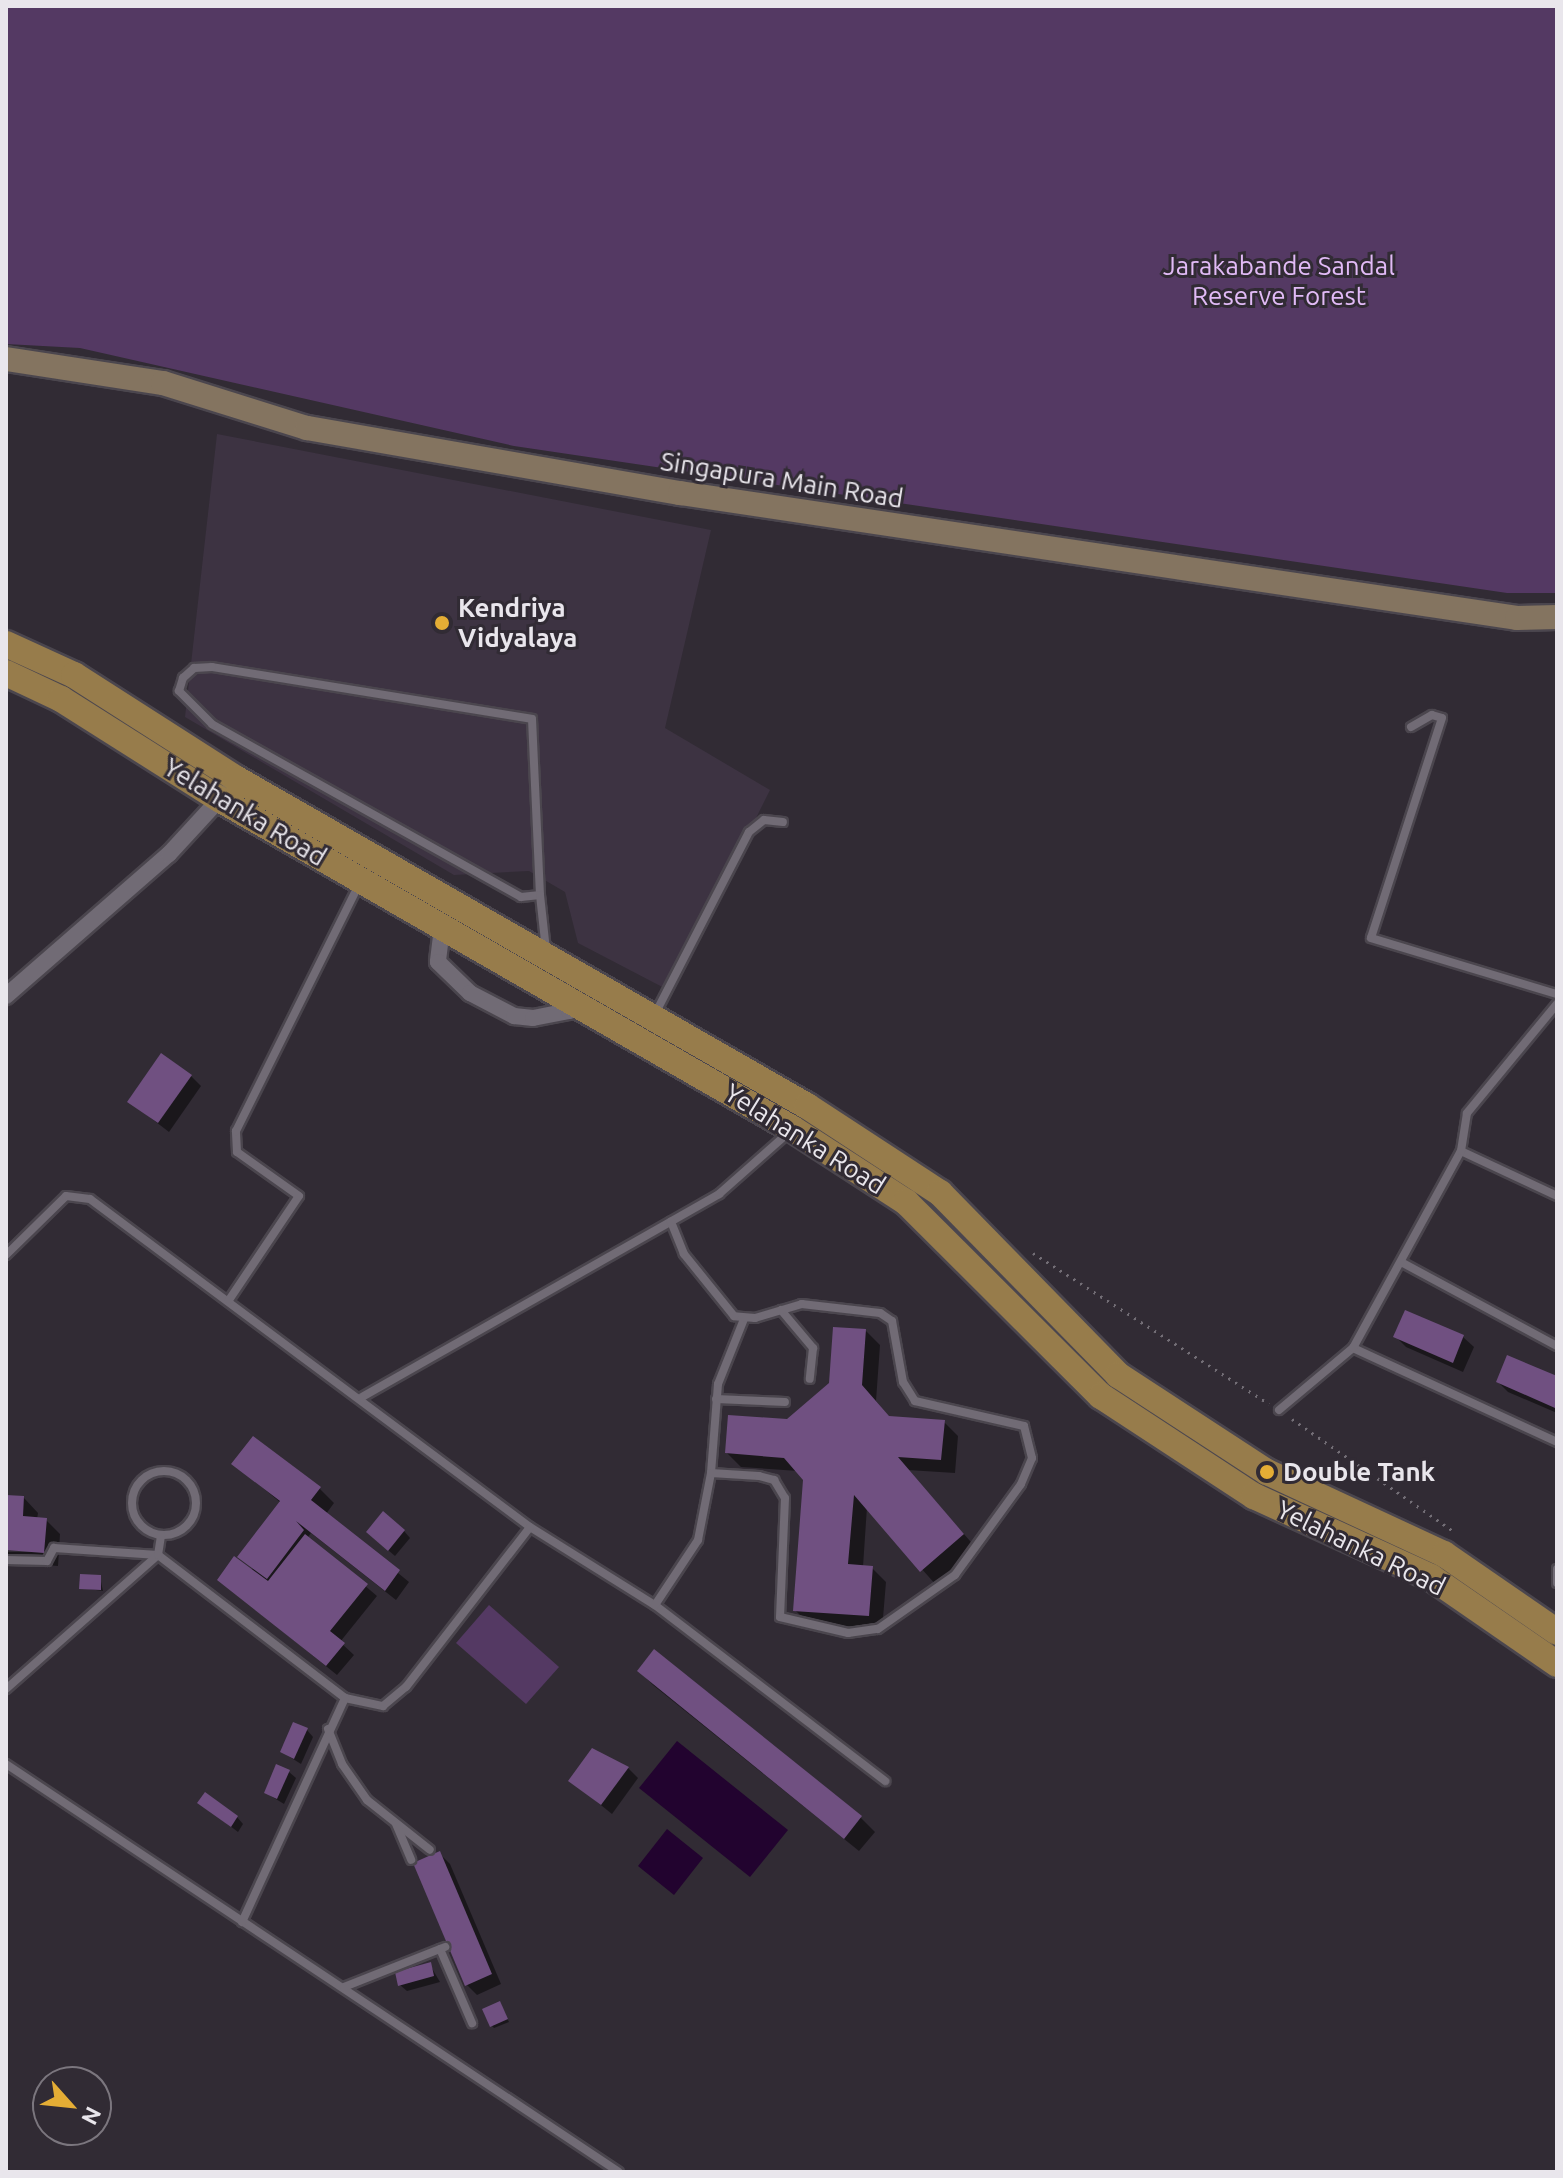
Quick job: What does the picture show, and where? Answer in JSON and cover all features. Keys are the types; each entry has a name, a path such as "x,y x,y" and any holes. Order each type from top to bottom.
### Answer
{"main road":[{"name":"Yelahanka Road","path":"6,644 74,675 228,789 360,881 793,1129 906,1202 1101,1396 1254,1496 1431,1577 1557,1664"},
{"name":"Yelahanka Road","path":"6,673 61,699 547,957 807,1106 940,1193 1118,1375 1267,1472 1444,1554 1557,1632"}],"street":[{"name":"Singapura Main Road","path":"6,359 163,383 307,428 680,493 1517,618 1557,617"},
{"path":"6,996 169,854 228,789"},
{"path":"442,928 438,962 470,993 514,1016 533,1018 553,1017 575,1004"}],"lane":[{"path":"540,895 521,897 212,724 179,691 183,678 194,668 212,667 532,719 540,895 547,957"},
{"path":"1411,727 1432,715 1442,718 1371,938 1557,994"},
{"path":"652,1018 749,832 764,820 783,822"},
{"path":"229,1300 299,1196 237,1152 236,1131 360,881"},
{"path":"1279,1410 1353,1348 1461,1151 1467,1113 1553,1014 1557,1004"},
{"path":"362,1397 719,1194 793,1129 807,1106"},
{"path":"1461,1151 1557,1196"},
{"path":"6,1255 66,1196 90,1199 362,1397 530,1527 655,1605 885,1781"},
{"path":"671,1221 684,1254 734,1316 744,1319 817,1304 880,1313 892,1321 903,1382 915,1401 1024,1426 1032,1458 1028,1472 955,1575 863,1634 800,1626 780,1617 786,1510 782,1489 759,1476 711,1473"},
{"path":"1401,1262 1557,1346"},
{"path":"781,1310 813,1348 810,1379"},
{"path":"655,1605 698,1540 711,1473 716,1399 725,1363 744,1319"},
{"path":"1353,1348 1557,1442"},
{"path":"716,1399 785,1402"},
{"path":"170,1471 189,1482 195,1513 182,1530 161,1535 142,1526 133,1498 150,1474 170,1471"},
{"path":"6,1560 47,1561 54,1548 158,1555 345,1698 383,1706 406,1687 530,1527"},
{"path":"6,1689 158,1555 161,1535"},
{"path":"1557,1569 1557,1583"},
{"path":"242,1922 328,1729 345,1698"},
{"path":"328,1729 342,1764 367,1800 430,1850"},
{"path":"6,1764 619,2172"},
{"path":"396,1823 411,1860"},
{"path":"344,1987 443,1948 472,2023"}],"path":[{"path":"1031,1252 1279,1410 1460,1537"}],"shaded area":[{"name":"Kendriya Vidyalaya","path":"217,434 711,530 665,728 770,790 670,991 578,943 565,892 529,871 454,875 185,717"},
{"path":"677,1741 788,1830 750,1877 639,1788"},
{"path":"667,1829 703,1858 674,1895 638,1866"}],"green space":[{"name":"Jarakabande Sandal Reserve Forest","path":"6,6 1557,6 1557,593 1507,593 514,446 80,348 6,344"},
{"path":"489,1605 559,1667 526,1704 456,1643"}],"building":[{"path":"161,1053 192,1075 158,1123 127,1102"},
{"path":"1405,1310 1464,1335 1453,1363 1393,1337"},
{"path":"833,1327 866,1329 862,1385 889,1416 945,1420 941,1460 898,1457 964,1534 920,1572 854,1495 848,1564 873,1566 869,1616 793,1611 803,1480 784,1458 725,1453 728,1415 787,1419 829,1383"},
{"path":"1507,1355 1557,1376 1555,1408 1496,1382"},
{"path":"253,1436 321,1487 311,1500 400,1570 385,1591 296,1521 304,1530 267,1579 237,1557 280,1501 231,1464"},
{"path":"6,1495 24,1496 23,1516 47,1518 44,1553 6,1550"},
{"path":"383,1511 405,1530 388,1551 366,1532"},
{"path":"305,1534 368,1584 330,1631 345,1643 326,1666 217,1580 234,1556 268,1581"},
{"path":"80,1574 101,1575 101,1590 79,1589"},
{"path":"654,1649 862,1816 844,1839 637,1671"},
{"path":"293,1722 308,1728 294,1759 280,1752"},
{"path":"592,1748 629,1767 601,1805 568,1781"},
{"path":"276,1764 290,1770 277,1799 264,1793"},
{"path":"205,1792 238,1816 231,1827 197,1803"},
{"path":"440,1851 492,1974 465,1986 413,1863"},
{"path":"431,1962 434,1976 398,1986 395,1972"},
{"path":"500,2001 508,2019 490,2027 482,2009"}],"place":[{"name":"Kendriya Vidyalaya","path":"442,623"},
{"name":"Double Tank","path":"1267,1472"}]}
